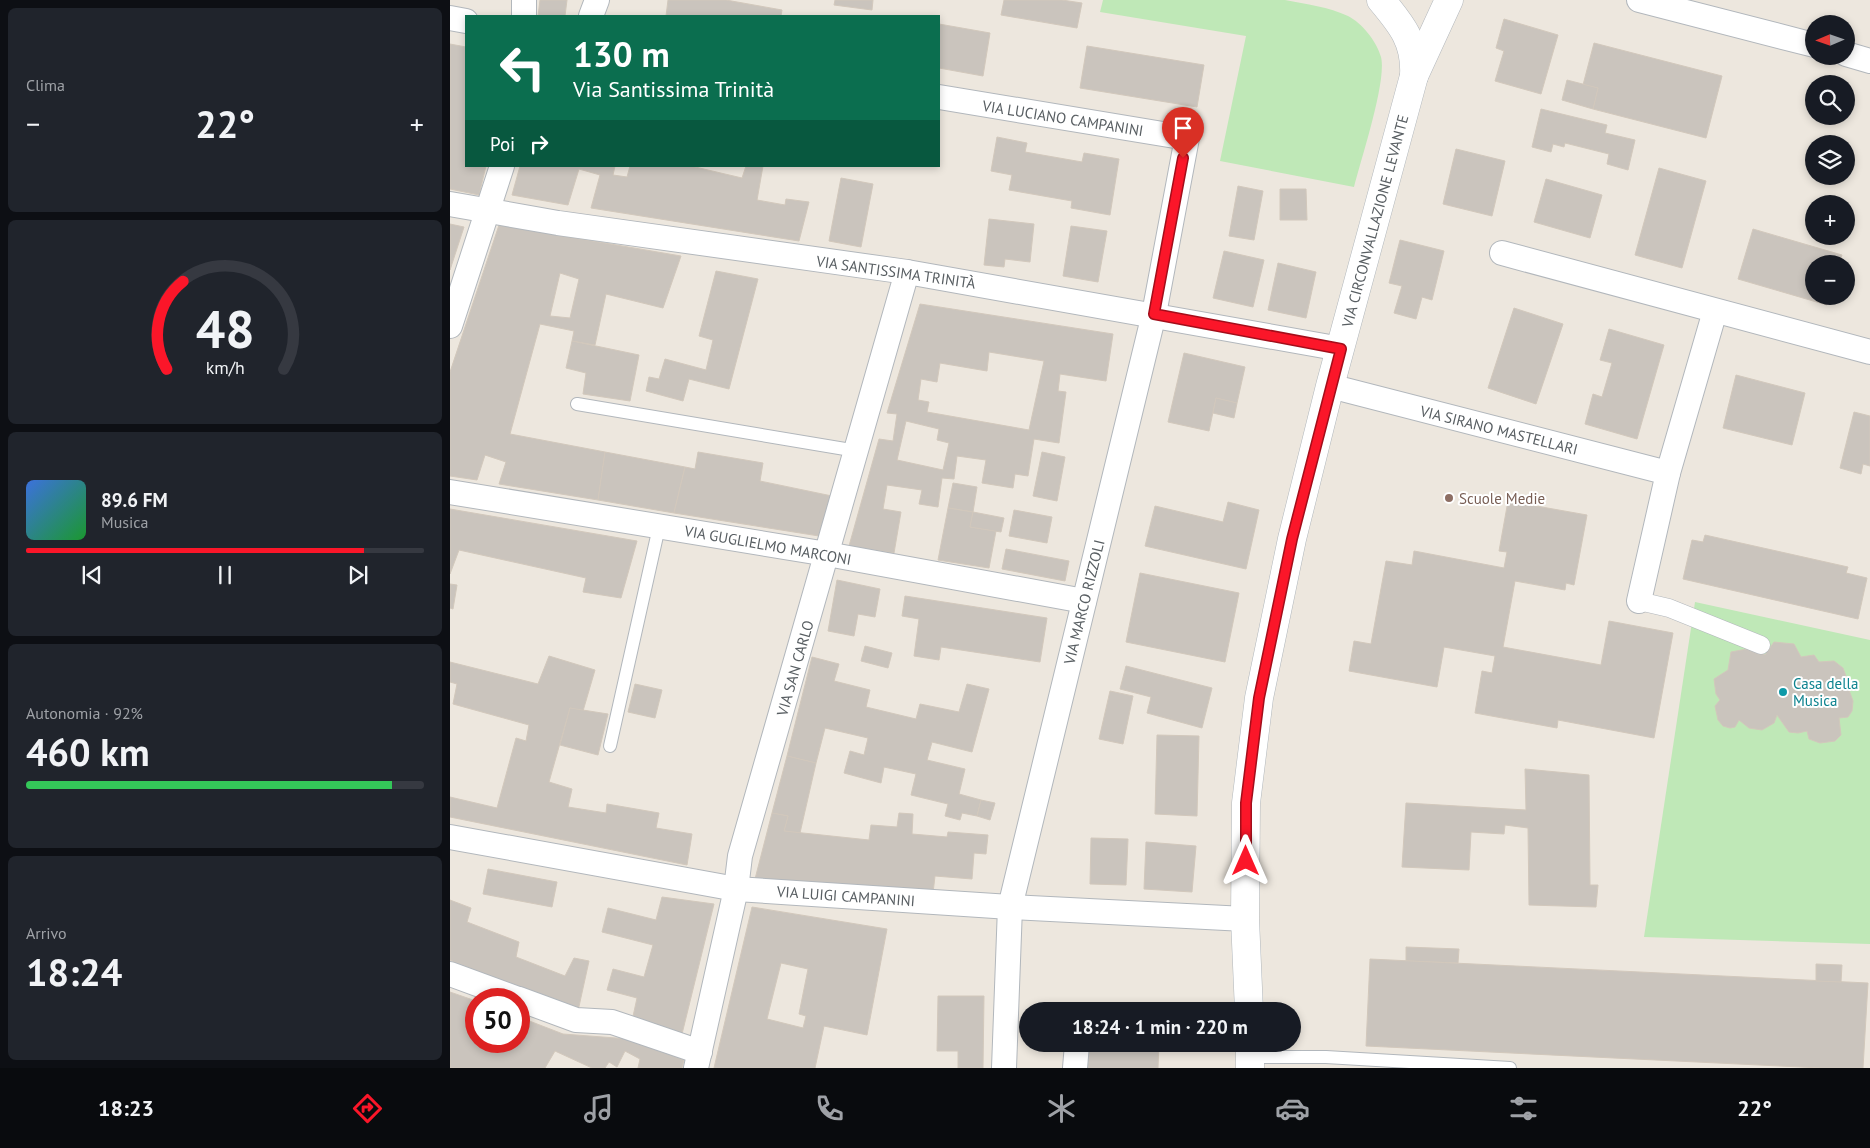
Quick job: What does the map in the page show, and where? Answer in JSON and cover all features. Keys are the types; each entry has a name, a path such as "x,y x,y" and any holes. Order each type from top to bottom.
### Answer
{"main road":[{"name":"VIA CIRCONVALLAZIONE LEVANTE","path":"1248,1002 1245,919 1246,803 1259,698 1292,539 1330,386 1414,76 1415,58 1411,44 1400,22 1381,0"},
{"path":"1414,76 1450,0"}],"street":[{"path":"524,0 524,15"},
{"path":"591,15 597,0"},
{"path":"1639,0 1805,43"},
{"path":"450,18 465,21"},
{"path":"1855,57 1870,61"},
{"name":"VIA LUCIANO CAMPANINI","path":"940,97 1187,138"},
{"name":"VIA MARCO RIZZOLI","path":"1004,1068 1010,907 1154,314 1187,138"},
{"path":"450,326 502,167"},
{"name":"VIA SANTISSIMA TRINITÀ","path":"450,204 750,251 907,272 1154,314 1341,349"},
{"path":"1502,253 1870,352"},
{"name":"VIA SAN CARLO","path":"698,1060 736,889 740,856 907,272"},
{"path":"1714,311 1668,473 1638,601 1669,608 1761,645"},
{"name":"VIA SIRANO MASTELLARI","path":"1330,386 1668,473"},
{"name":"VIA GUGLIELMO MARCONI","path":"450,492 827,554 1084,601"},
{"name":"VIA LUIGI CAMPANINI","path":"450,837 736,889 1010,907 1245,919"},
{"path":"450,974 488,988"},
{"path":"530,1003 576,1020 612,1022 698,1060"},
{"path":"1075,1068 1076,1052"}],"lane":[{"path":"577,404 857,451"},
{"path":"610,746 659,527"},
{"path":"1250,1056 1326,1063 1510,1068"}],"green space":[{"path":"1103,0 1285,0 1325,8 1353,19 1364,28 1376,45 1381,57 1382,68 1377,101 1354,187 1220,161 1246,36 1100,12"},
{"path":"1695,602 1870,640 1870,944 1644,937"}],"building":[{"path":"540,0 567,0 565,15 538,15"},
{"path":"668,0 726,0 782,10 781,15 666,15"},
{"path":"835,0 873,0 872,10 834,5"},
{"path":"1004,0 1062,0 1082,3 1077,28 1001,15"},
{"path":"1504,19 1558,35 1541,94 1495,81 1504,51 1496,48"},
{"path":"940,24 990,33 983,76 940,68"},
{"path":"1594,43 1722,76 1706,138 1593,109 1598,88 1583,85"},
{"path":"450,44 465,47 465,167 486,167 479,195 450,189"},
{"path":"1087,46 1204,65 1197,107 1080,88"},
{"path":"1567,80 1598,88 1593,109 1562,100"},
{"path":"1541,109 1607,125 1605,133 1635,140 1628,170 1607,164 1609,154 1565,143 1564,147 1553,144 1551,152 1532,147"},
{"path":"997,137 1027,143 1025,152 1082,162 1084,153 1119,159 1110,215 1071,208 1072,201 1009,190 1012,175 991,171"},
{"path":"1456,149 1505,161 1492,216 1443,204"},
{"path":"520,167 615,167 613,175 627,177 630,167 695,167 742,178 746,167 763,167 757,200 785,205 786,199 809,202 799,241 591,208 600,175 579,169 568,205 512,195"},
{"path":"1659,168 1706,181 1682,268 1635,255"},
{"path":"841,178 873,184 861,247 829,241"},
{"path":"1546,179 1602,195 1590,238 1534,222"},
{"path":"1238,186 1263,191 1254,240 1229,236"},
{"path":"1280,189 1306,189 1307,220 1280,220"},
{"path":"989,219 1034,224 1030,262 1005,259 1004,267 984,265"},
{"path":"450,224 464,227 450,270"},
{"path":"499,225 681,256 663,308 606,294 595,345 572,341 574,331 540,324 510,434 605,452 598,500 499,484 506,462 485,455 477,480 450,476 450,372","holes":["560,273 579,279 570,318 550,316"]},
{"path":"1071,226 1107,231 1098,282 1063,276"},
{"path":"1753,229 1842,255 1805,255 1805,299 1738,279"},
{"path":"1400,240 1444,251 1432,300 1422,297 1416,319 1394,313 1402,286 1389,283"},
{"path":"1224,251 1264,260 1253,307 1213,298"},
{"path":"1278,263 1316,272 1306,318 1268,310"},
{"path":"716,271 758,279 729,389 689,379 683,401 646,391 649,377 659,379 665,359 706,370 713,340 699,336"},
{"path":"920,304 1113,334 1106,381 1060,374 1058,391 1066,392 1059,443 1034,439 1028,476 1015,474 1013,488 982,483 986,460 957,456 954,479 942,478 938,507 919,504 922,490 887,485 883,509 901,512 894,553 849,546 879,439 893,441 897,414 887,413","holes":["989,352 1044,361 1029,430 927,412 929,402 918,400 921,379 937,382 940,363 987,371","906,421 939,429 937,440 949,443 943,470 897,460"]},
{"path":"1514,308 1563,324 1536,404 1488,388"},
{"path":"1609,329 1664,345 1637,439 1585,424 1593,394 1602,397 1612,363 1600,360"},
{"path":"572,341 639,355 630,401 583,394 586,373 566,368"},
{"path":"1184,353 1245,367 1237,403 1216,398 1209,431 1168,422"},
{"path":"1736,375 1805,393 1792,445 1723,428"},
{"path":"1216,398 1237,403 1234,418 1213,413"},
{"path":"1854,412 1870,416 1870,466 1863,464 1861,474 1840,468"},
{"path":"605,452 685,467 674,513 598,500"},
{"path":"698,452 763,463 760,481 832,496 819,536 674,513 685,467 695,469"},
{"path":"1042,452 1065,457 1057,501 1033,496"},
{"path":"953,483 977,487 973,512 948,508"},
{"path":"1508,501 1587,515 1574,585 1566,583 1565,590 1515,581 1503,647 1601,665 1609,621 1673,633 1654,738 1558,720 1557,728 1475,713 1482,671 1492,673 1495,656 1444,647 1437,687 1349,671 1354,641 1371,644 1386,561 1412,565 1414,551 1504,568 1507,552 1499,551"},
{"path":"1228,502 1259,510 1246,569 1145,546 1155,506 1223,522"},
{"path":"948,508 973,512 970,527 996,531 989,568 938,560"},
{"path":"450,509 637,541 621,598 583,592 586,578 459,550 450,574"},
{"path":"1014,510 1052,517 1047,543 1009,536"},
{"path":"973,512 1004,518 1001,532 970,527"},
{"path":"1705,535 1848,567 1846,573 1867,578 1858,619 1683,579 1692,540 1703,542"},
{"path":"1006,549 1069,561 1065,581 1002,569"},
{"path":"1140,573 1239,593 1225,662 1126,642"},
{"path":"837,580 880,589 875,617 858,614 854,636 828,631"},
{"path":"450,584 457,585 453,609 450,608"},
{"path":"905,596 1047,618 1040,662 941,647 939,660 914,656 919,619 902,616"},
{"name":"Casa della Musica","path":"1774,642 1794,644 1801,657 1814,655 1819,662 1834,661 1843,668 1846,676 1843,686 1849,690 1853,701 1852,711 1848,717 1839,718 1841,735 1835,741 1820,743 1809,739 1807,731 1789,732 1777,715 1774,723 1762,730 1749,728 1739,720 1735,727 1730,728 1723,726 1718,720 1715,706 1720,700 1716,694 1714,679 1728,670 1731,652 1752,648 1765,655"},
{"path":"865,646 892,653 888,668 861,661"},
{"path":"549,656 595,670 583,711 570,708 549,782 572,789 568,807 606,813 607,804 659,813 656,828 692,834 687,865 450,817 450,797 497,808 516,738 526,741 529,725 453,704 457,684 450,682 450,662 538,684"},
{"path":"812,657 839,664 834,681 870,690 866,707 916,719 920,704 959,712 967,684 989,689 972,752 932,742 927,760 965,769 959,794 981,800 977,816 962,813 960,820 945,816 948,804 911,795 916,774 884,767 881,783 844,773 850,751 864,755 868,738 825,728 816,763 787,756"},
{"path":"1126,666 1212,688 1202,728 1147,713 1151,697 1120,689"},
{"path":"635,684 662,690 655,718 628,712"},
{"path":"1110,691 1133,696 1123,744 1099,739"},
{"path":"570,708 608,714 598,755 560,745"},
{"path":"1157,735 1199,736 1197,816 1155,814"},
{"path":"787,756 816,763 800,833 784,831 788,816 772,813"},
{"path":"1525,769 1589,775 1590,885 1598,885 1596,907 1529,905 1528,828 1505,825 1504,834 1471,832 1469,870 1402,867 1406,803 1526,810"},
{"path":"981,800 995,803 990,820 977,816"},
{"path":"772,813 788,816 784,831 869,840 871,825 897,827 899,813 913,814 912,834 947,837 948,832 988,835 986,854 974,853 972,879 935,876 933,893 755,879"},
{"path":"1091,838 1128,839 1126,885 1090,884"},
{"path":"1146,842 1196,846 1192,892 1144,889"},
{"path":"488,869 557,882 552,907 483,894"},
{"path":"662,897 714,904 682,1034 632,1021 637,998 607,990 613,969 644,977 653,945 602,932 608,908 656,920"},
{"path":"450,900 471,908 467,922 519,942 516,957 565,976 574,958 589,961 578,1011 530,992 530,988 520,988 450,960"},
{"path":"752,907 887,929 867,1035 824,1026 815,1068 714,1068","holes":["781,963 808,969 799,1014 806,1016 803,1028 767,1019"]},
{"path":"1406,947 1459,949 1458,963 1406,961"},
{"path":"1370,959 1868,983 1863,1068 1821,1068 1366,1046"},
{"path":"1816,964 1842,965 1841,982 1816,981"},
{"path":"450,992 465,997 465,1053 530,1053 530,1021 563,1034 629,1039 684,1060 682,1068 638,1068 640,1059 625,1051 617,1067 609,1062 605,1068 592,1068 555,1051 545,1068 450,1068"},
{"path":"938,996 984,996 983,1068 958,1068 958,1051 937,1051"},
{"path":"1080,1052 1159,1052 1158,1068 1080,1068"}],"place":[{"name":"Scuole Medie","path":"1449,498"},
{"name":"Casa della Musica","path":"1783,692"}],"route":[{"path":"1183,158 1154,314 1341,349 1292,539 1259,698 1251,750 1246,803 1246,861"}]}
